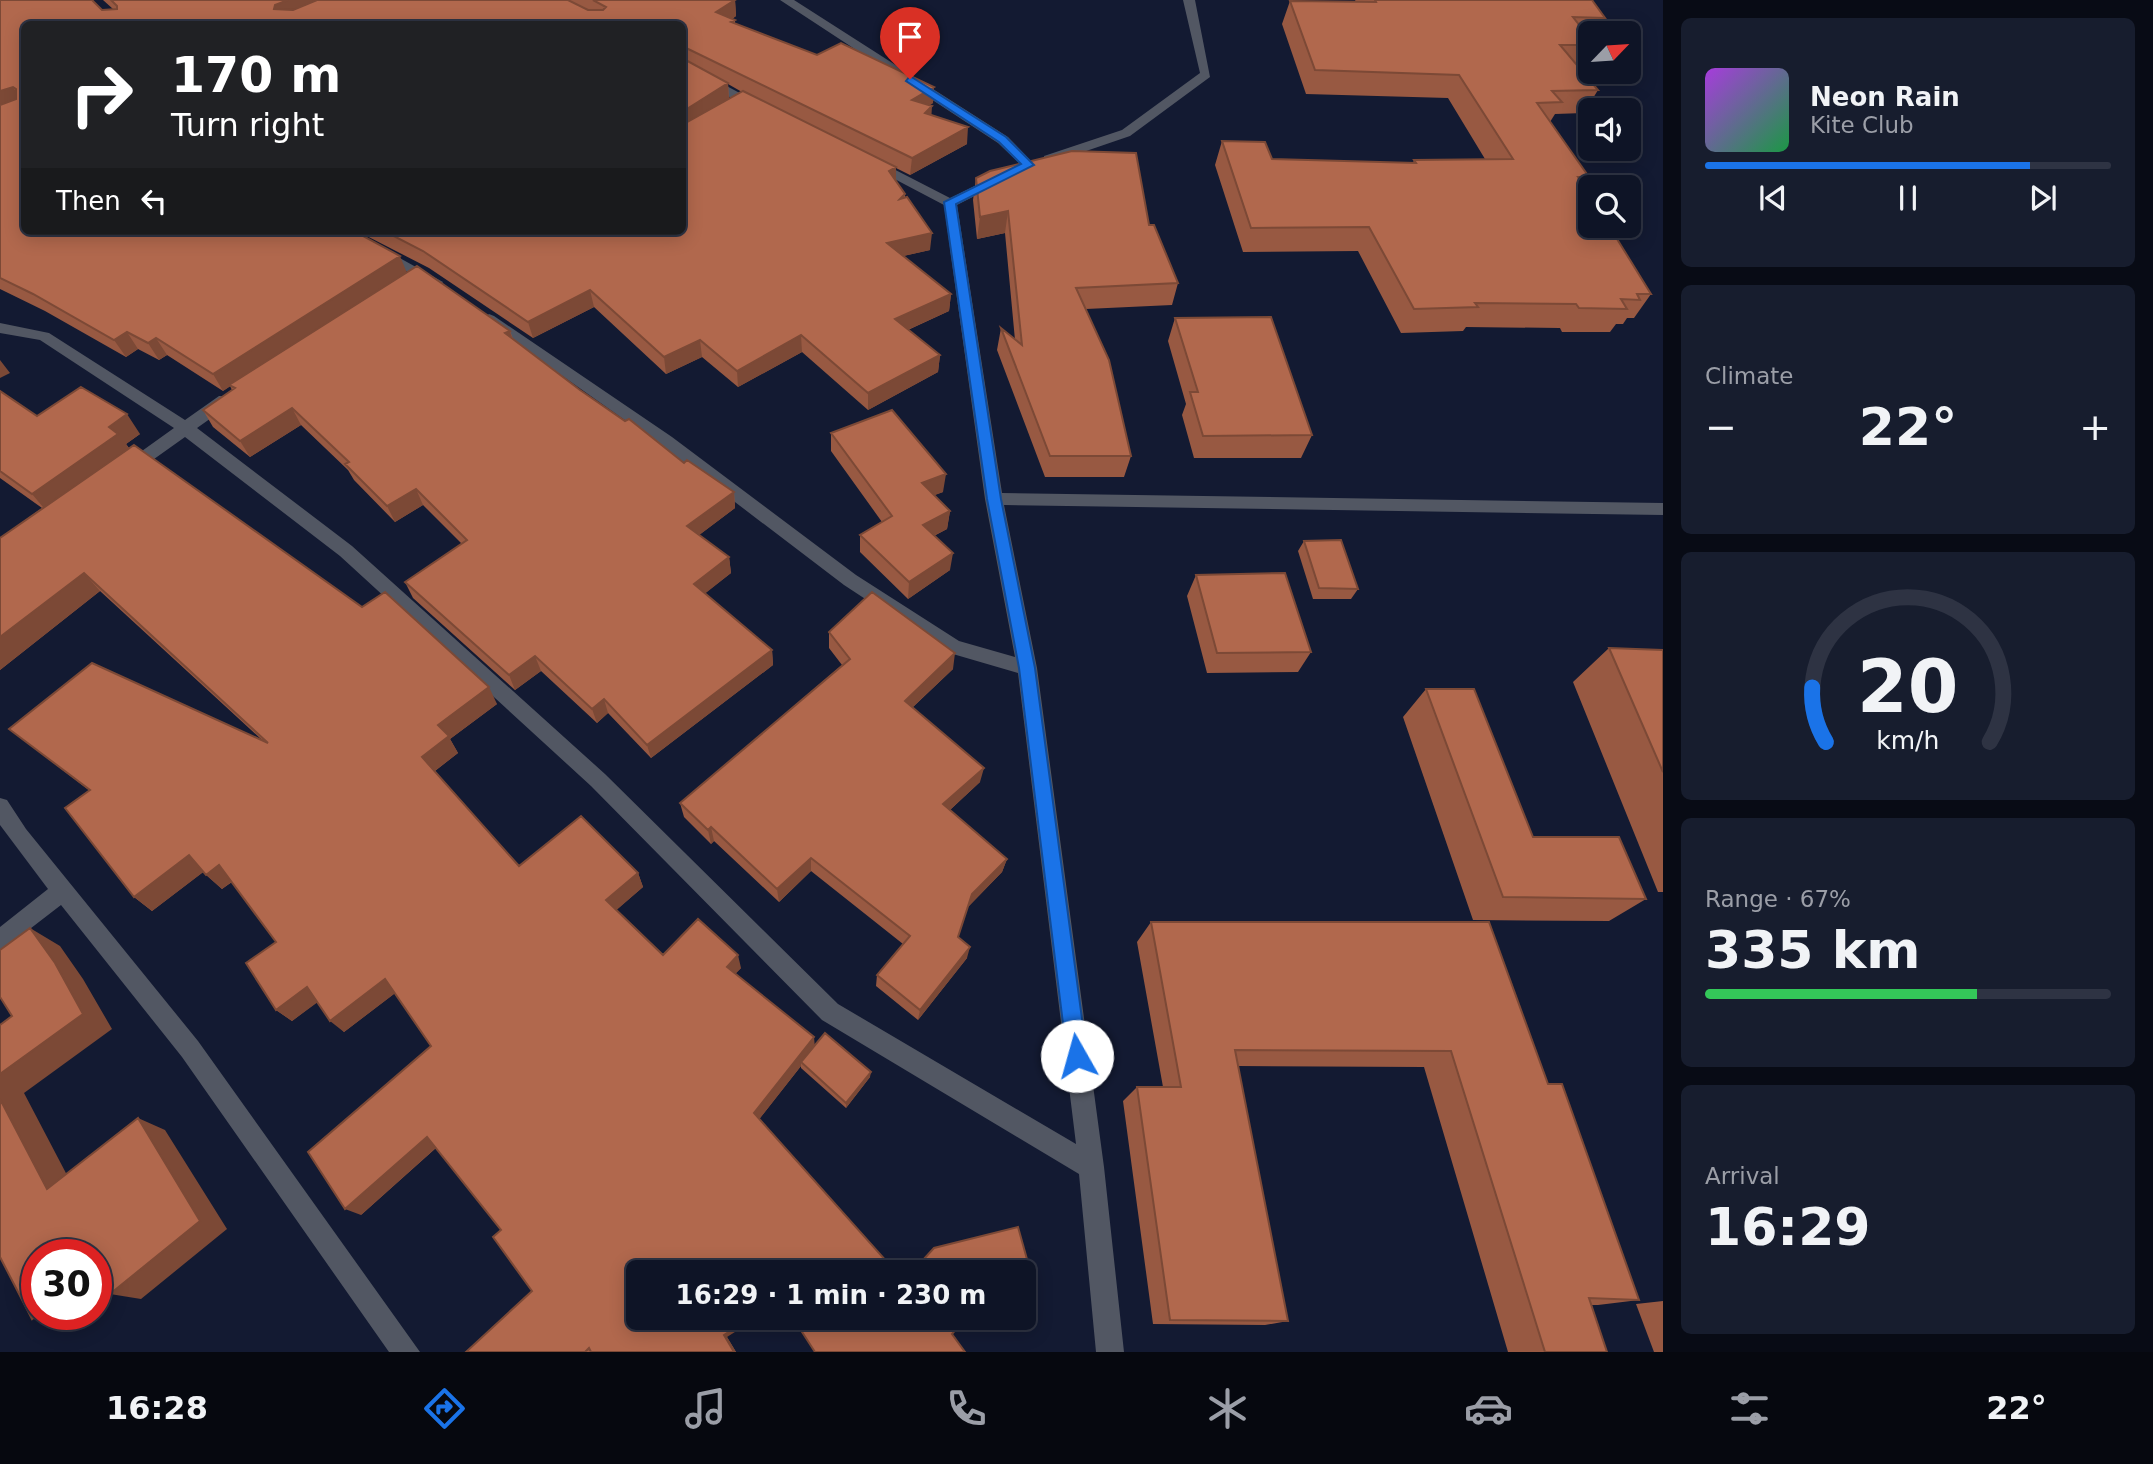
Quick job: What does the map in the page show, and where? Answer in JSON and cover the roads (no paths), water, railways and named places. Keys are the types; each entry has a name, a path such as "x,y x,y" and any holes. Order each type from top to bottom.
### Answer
{"street":[{"path":"786,0 1003,140 1028,165"},
{"path":"950,202 1028,165 1126,133 1206,74 1189,0"},
{"path":"686,68 737,104 767,112"},
{"path":"865,160 950,202"},
{"path":"950,202 994,499 1027,668 1091,1167 1110,1352"},
{"path":"349,235 423,273 445,288"},
{"path":"402,287 423,273"},
{"path":"478,311 666,440 850,580 953,647 1027,668"},
{"path":"0,328 44,336 184,427 346,551 598,780 830,1012 1091,1167"},
{"path":"117,477 184,427 238,392"},
{"path":"994,499 1663,509"},
{"path":"0,807 190,1049 406,1352"},
{"path":"0,941 63,890"}]}
